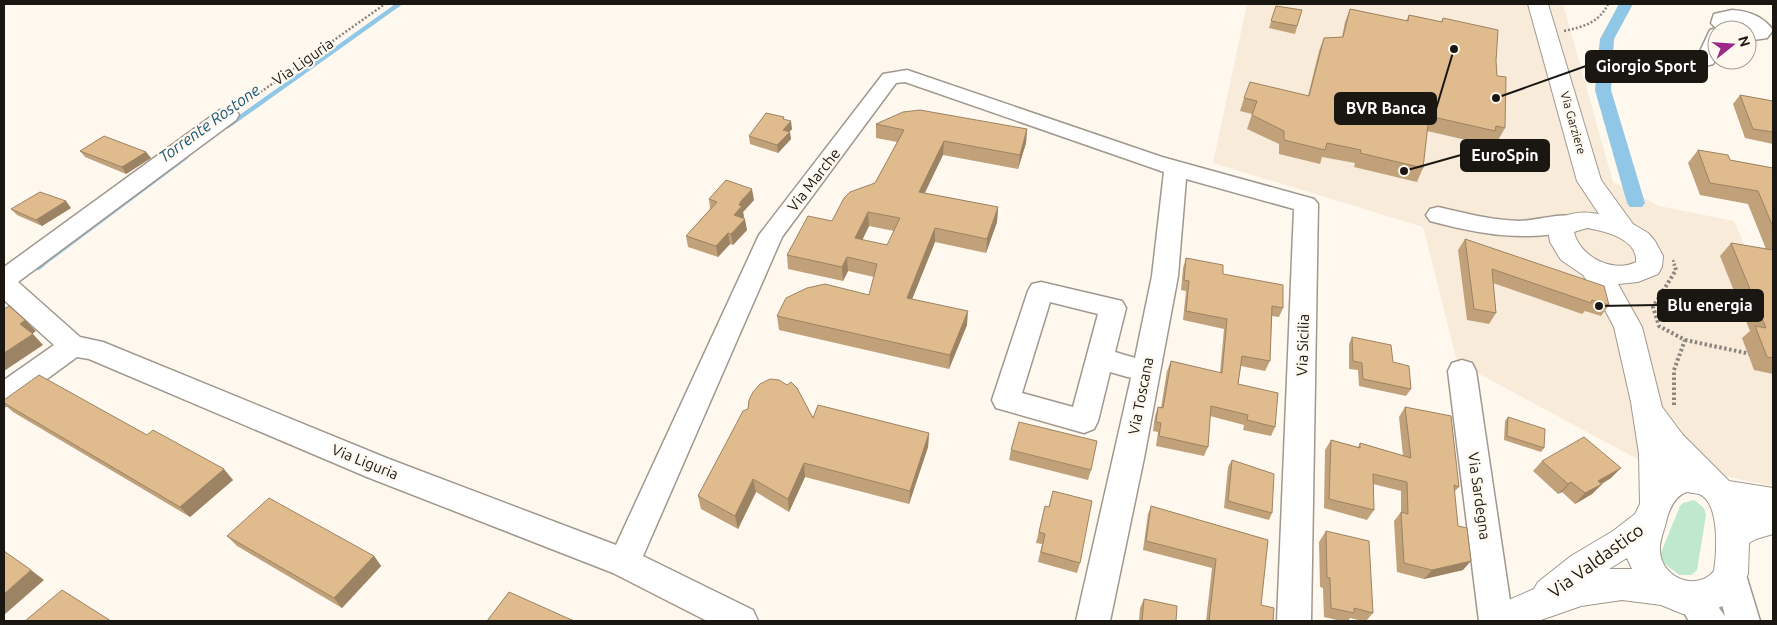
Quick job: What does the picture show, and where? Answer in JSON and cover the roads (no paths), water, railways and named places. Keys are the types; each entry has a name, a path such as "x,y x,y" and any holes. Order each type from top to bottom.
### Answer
{"main road":[{"name":"Via Garziere","path":"1538,6 1554,35 1589,181 1623,230"},
{"name":"Via Garziere","path":"1589,181 1578,216 1561,230 1561,239 1566,249 1592,268 1609,292 1628,327 1646,402 1655,454 1653,513"},
{"name":"Via Garziere","path":"1568,224 1586,220 1611,224 1643,244 1649,252 1651,260 1649,267 1643,272 1632,297 1628,327"},
{"name":"Via Garziere","path":"1592,268 1620,275 1643,272"},
{"name":"Via Garziere","path":"1646,402 1673,448 1715,488"},
{"path":"1715,488 1727,506 1732,536 1731,576 1722,589 1690,604 1648,571 1642,552 1643,538 1664,489 1671,484 1687,479 1773,502"},
{"name":"Via Valdastico","path":"1515,615 1583,567 1621,544 1653,513"},
{"path":"1732,536 1748,526 1773,520"},
{"name":"Via Valdastico","path":"1515,615 1594,585 1635,584 1690,604"}],"street":[{"path":"1728,18 1759,28"},
{"name":"Via Marche","path":"624,563 771,235 890,78 906,76 1176,169"},
{"name":"Via Liguria","path":"228,115 4,282 18,299 73,346 93,349 378,468 624,563 741,621"},
{"name":"Via Toscana","path":"1093,621 1165,276 1176,169"},
{"name":"Via Sicilia","path":"1176,169 1235,187 1306,204 1294,621"},
{"path":"1438,215 1517,230 1548,229 1568,224"},
{"path":"1042,291 1113,308 1100,359 1084,421 1006,400 1042,291"},
{"path":"4,395 73,346"},
{"path":"1100,359 1146,371"},
{"name":"Via Sardegna","path":"1462,371 1515,615"},
{"path":"1731,576 1743,621"}],"waterway":[{"name":"Torrente Rostone","path":"228,126 399,4"},
{"path":"1626,4 1607,39 1603,90 1636,203"},
{"name":"Torrente Rostone","path":"40,266 186,157"},
{"name":"Torrente Rostone","path":"38,267 42,264"}],"place":[{"name":"BVR Banca","path":"1454,49"},
{"name":"Giorgio Sport","path":"1496,98"},
{"name":"EuroSpin","path":"1404,171"},
{"name":"Blu energia","path":"1599,306"}]}
